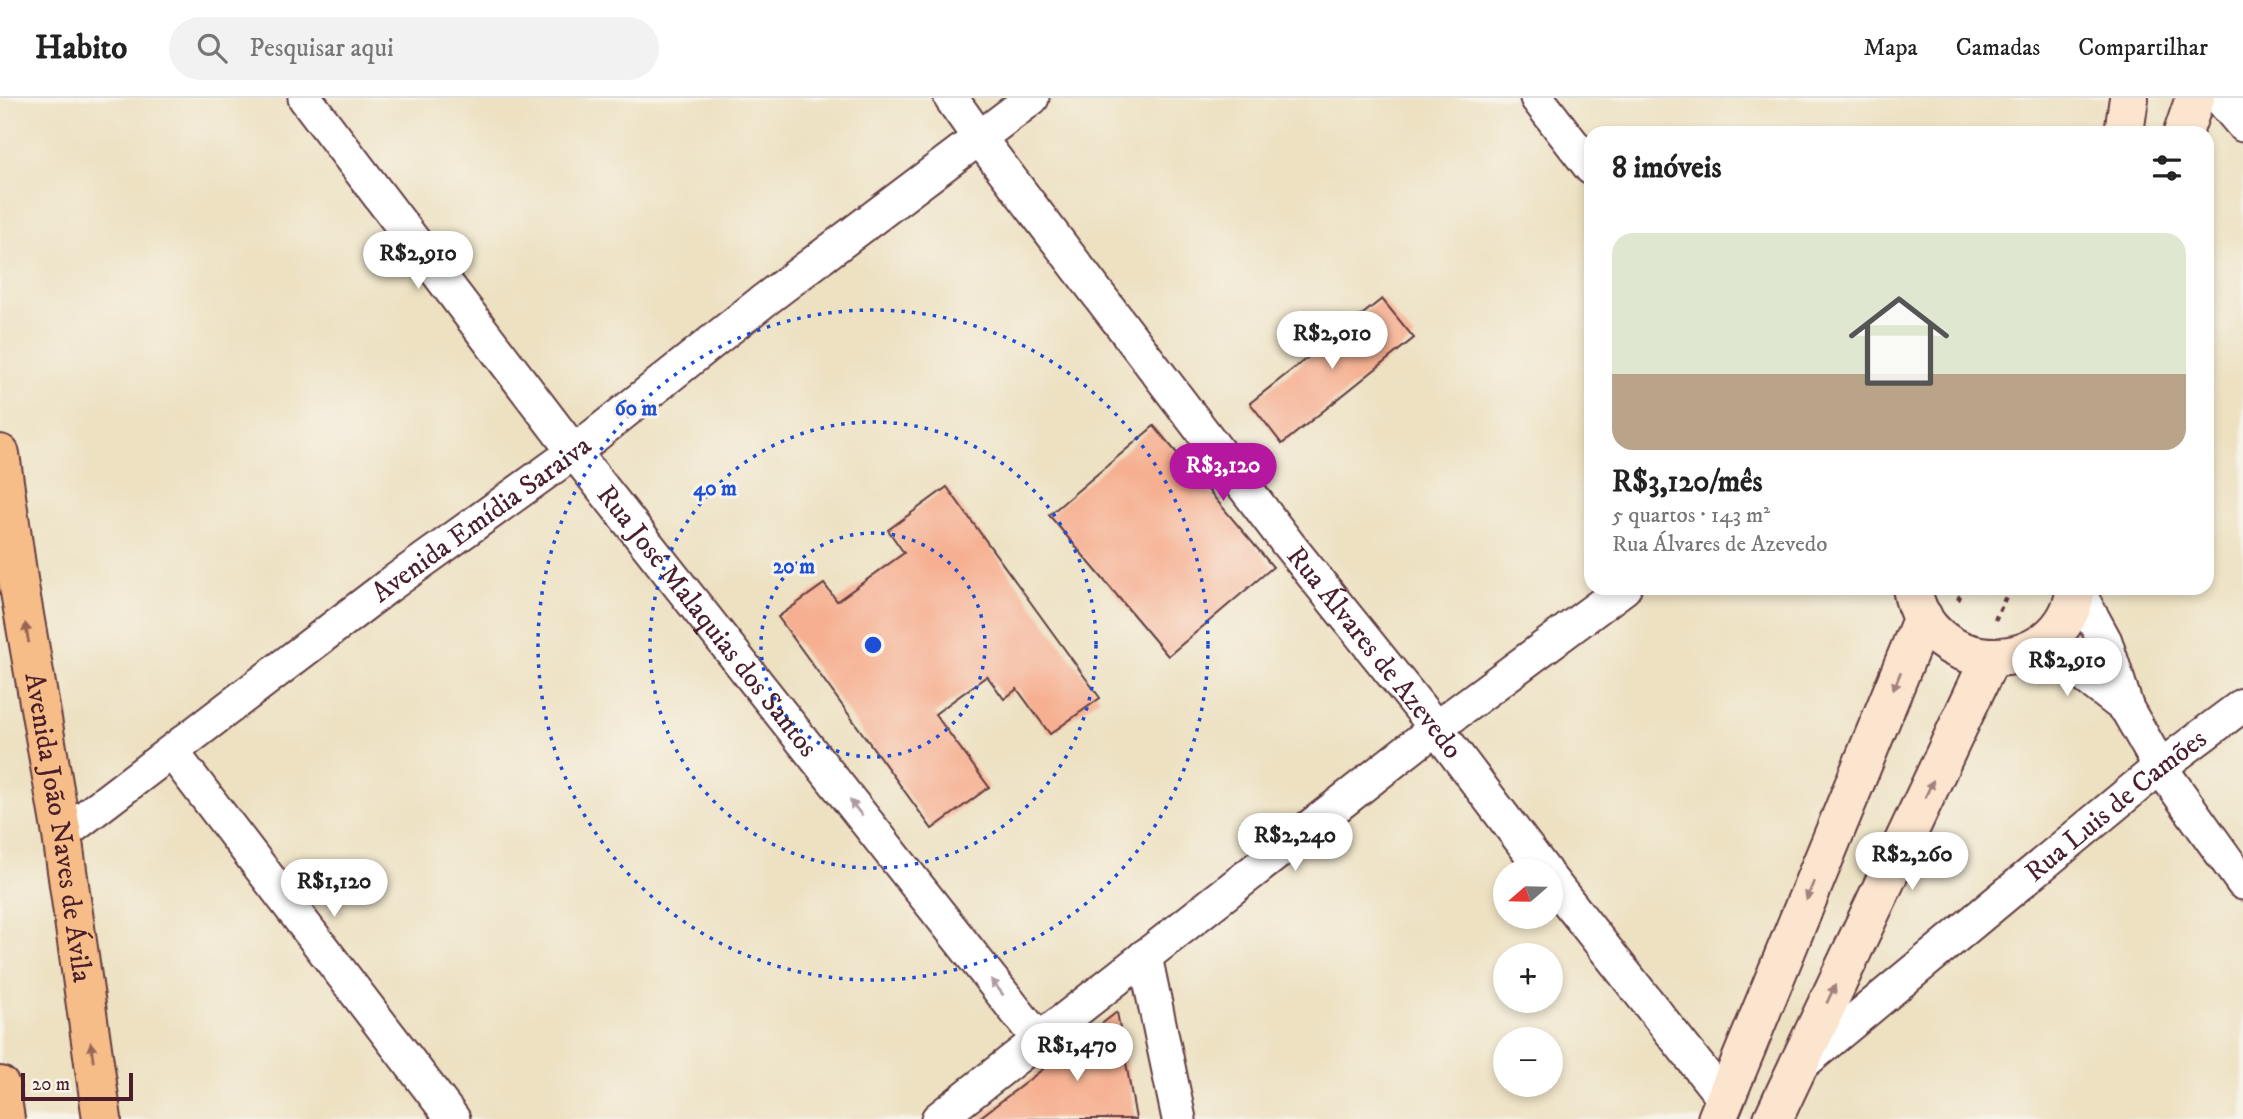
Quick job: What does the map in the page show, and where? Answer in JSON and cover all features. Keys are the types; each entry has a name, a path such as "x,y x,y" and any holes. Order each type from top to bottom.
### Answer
{"main road":[{"path":"2125,126 2129,98"},
{"path":"2185,126 2195,98"},
{"name":"Avenida João Naves de Ávila","path":"0,454 19,586 62,835 102,1119"},
{"path":"1917,603 1940,638 1964,653 1990,659 2017,656 2042,643 2061,625 2075,595"},
{"path":"1721,1110 1917,603"},
{"path":"1787,1102 1990,659"},
{"path":"0,1086 5,1119"}],"street":[{"name":"Rua José Malaquias dos Santos","path":"305,98 574,452 1040,1040"},
{"name":"Rua Álvares de Azevedo","path":"951,98 1288,544 1436,729 1535,859"},
{"name":"Avenida Emídia Saraiva","path":"62,835 388,586 574,452 762,302 1032,98"},
{"path":"1537,98 1584,159"},
{"path":"2220,98 2243,125"},
{"path":"938,1119 1436,729 1615,595"},
{"path":"2080,595 2105,641 2127,709 2160,767 2243,883"},
{"path":"2042,643 2127,709"},
{"name":"Rua Luis de Camões","path":"1787,1102 2160,767 2243,705"},
{"path":"172,752 453,1119"},
{"path":"1563,897 1721,1110"},
{"path":"1145,956 1179,1119"}],"building":[{"path":"1382,299 1414,338 1282,444 1250,403"},
{"path":"1154,426 1273,567 1168,656 1049,515"},
{"path":"947,487 1100,698 1050,734 1017,689 1004,699 987,676 935,714 989,787 932,829 778,617 824,584 837,601 904,553 888,530"},
{"path":"1117,1012 1136,1119 978,1119"}]}
